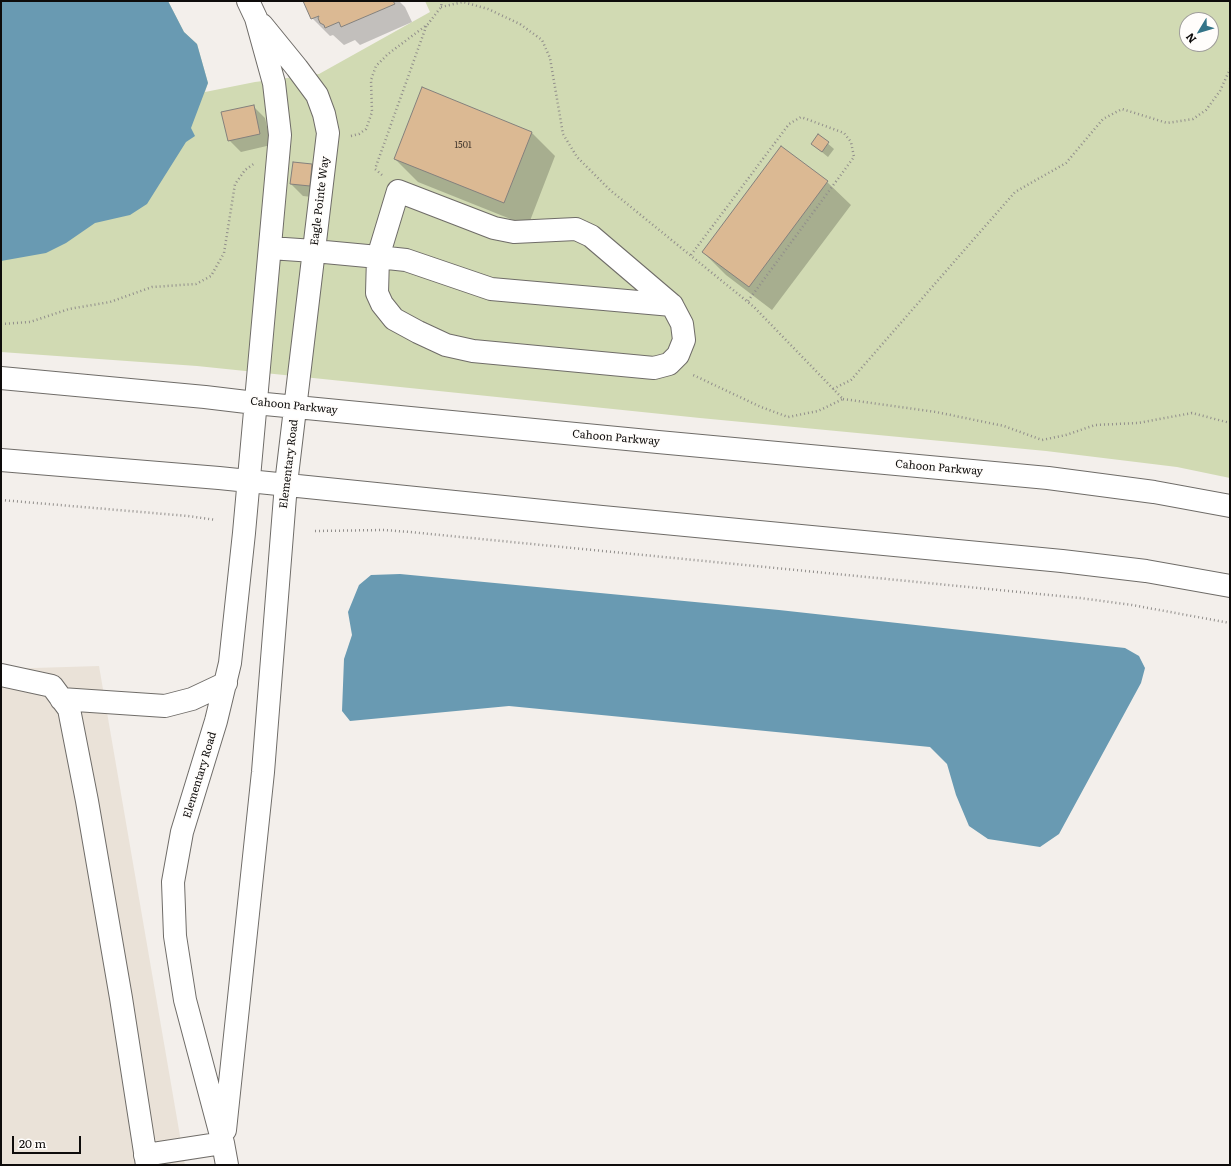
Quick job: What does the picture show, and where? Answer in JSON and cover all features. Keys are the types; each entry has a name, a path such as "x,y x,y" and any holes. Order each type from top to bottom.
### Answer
{"street":[{"name":"Eagle Pointe Way","path":"252,9 317,95 324,114 328,133 296,406"},
{"name":"Eagle Pointe Way","path":"252,9 274,83 280,135 256,403"},
{"path":"398,191 494,228 514,232 576,229 591,236 672,305 682,324 684,340 678,355 669,364 654,368 473,351 446,345 394,319 382,304 377,293 378,257 398,191"},
{"path":"270,248 406,260 491,289 672,305"},
{"name":"Cahoon Parkway","path":"1,378 594,436 1048,478 1154,492 1230,506"},
{"name":"Elementary Road","path":"227,1165 223,1143 185,1000 175,936 172,882 182,832 216,721 230,663 256,403"},
{"name":"Elementary Road","path":"223,1143 263,772 286,484 296,406"},
{"path":"1,460 286,484 594,516 1104,565 1230,586"},
{"path":"1,674 52,686 69,709 87,801 121,998 146,1160 223,1143"},
{"path":"61,699 165,706 192,699 226,684"}],"path":[{"path":"398,191 376,169 428,24 441,6 442,1"},
{"path":"441,6 463,2 488,9 520,24 542,40 550,58 563,134 577,157 610,190 748,301 843,399"},
{"path":"327,143 359,134 366,129 372,112 372,80 376,66 388,54 428,24"},
{"path":"833,389 851,380 1015,192 1066,163 1103,119 1122,109 1167,123 1193,119 1206,110 1220,91 1230,69"},
{"path":"691,255 789,124 801,116 844,132 851,142 854,156 748,301"},
{"path":"1,324 30,322 69,309 110,302 152,287 196,284 211,276 224,253 235,184 245,170 258,160 279,150"},
{"path":"669,364 761,407 788,417 818,411 843,399 936,412 997,424 1042,440 1066,435 1094,425 1138,423 1192,413 1230,423"},
{"path":"1,500 188,516 216,520"},
{"path":"315,531 384,530 410,532 1080,598 1132,605 1230,622"}],"shaded area":[{"path":"99,666 185,1165 1,1165 1,669"}],"green space":[{"path":"1,1 168,1 184,32 197,44 208,83 205,92 255,82 319,74 430,12 425,1 1230,1 1230,478 1177,467 1046,451 700,418 197,366 1,352"}],"water":[{"path":"1,1 168,1 184,32 197,44 208,83 191,128 195,136 186,142 147,204 130,215 95,223 66,243 46,253 1,261"},
{"path":"400,574 779,610 1125,648 1139,656 1145,668 1141,683 1059,834 1040,847 988,839 969,826 956,795 947,764 930,747 509,706 350,721 342,711 344,659 352,635 348,612 359,585 371,575"}],"building":[{"path":"303,1 393,1 395,4 341,27 339,22 325,28 324,25 320,23 318,18 319,16 311,19"},
{"path":"422,87 532,132 504,203 394,159"},
{"path":"254,105 260,134 228,141 221,112"},
{"path":"818,134 829,142 822,152 811,144"},
{"path":"781,146 828,181 749,287 702,252"},
{"path":"293,162 312,164 310,186 290,184"}]}
